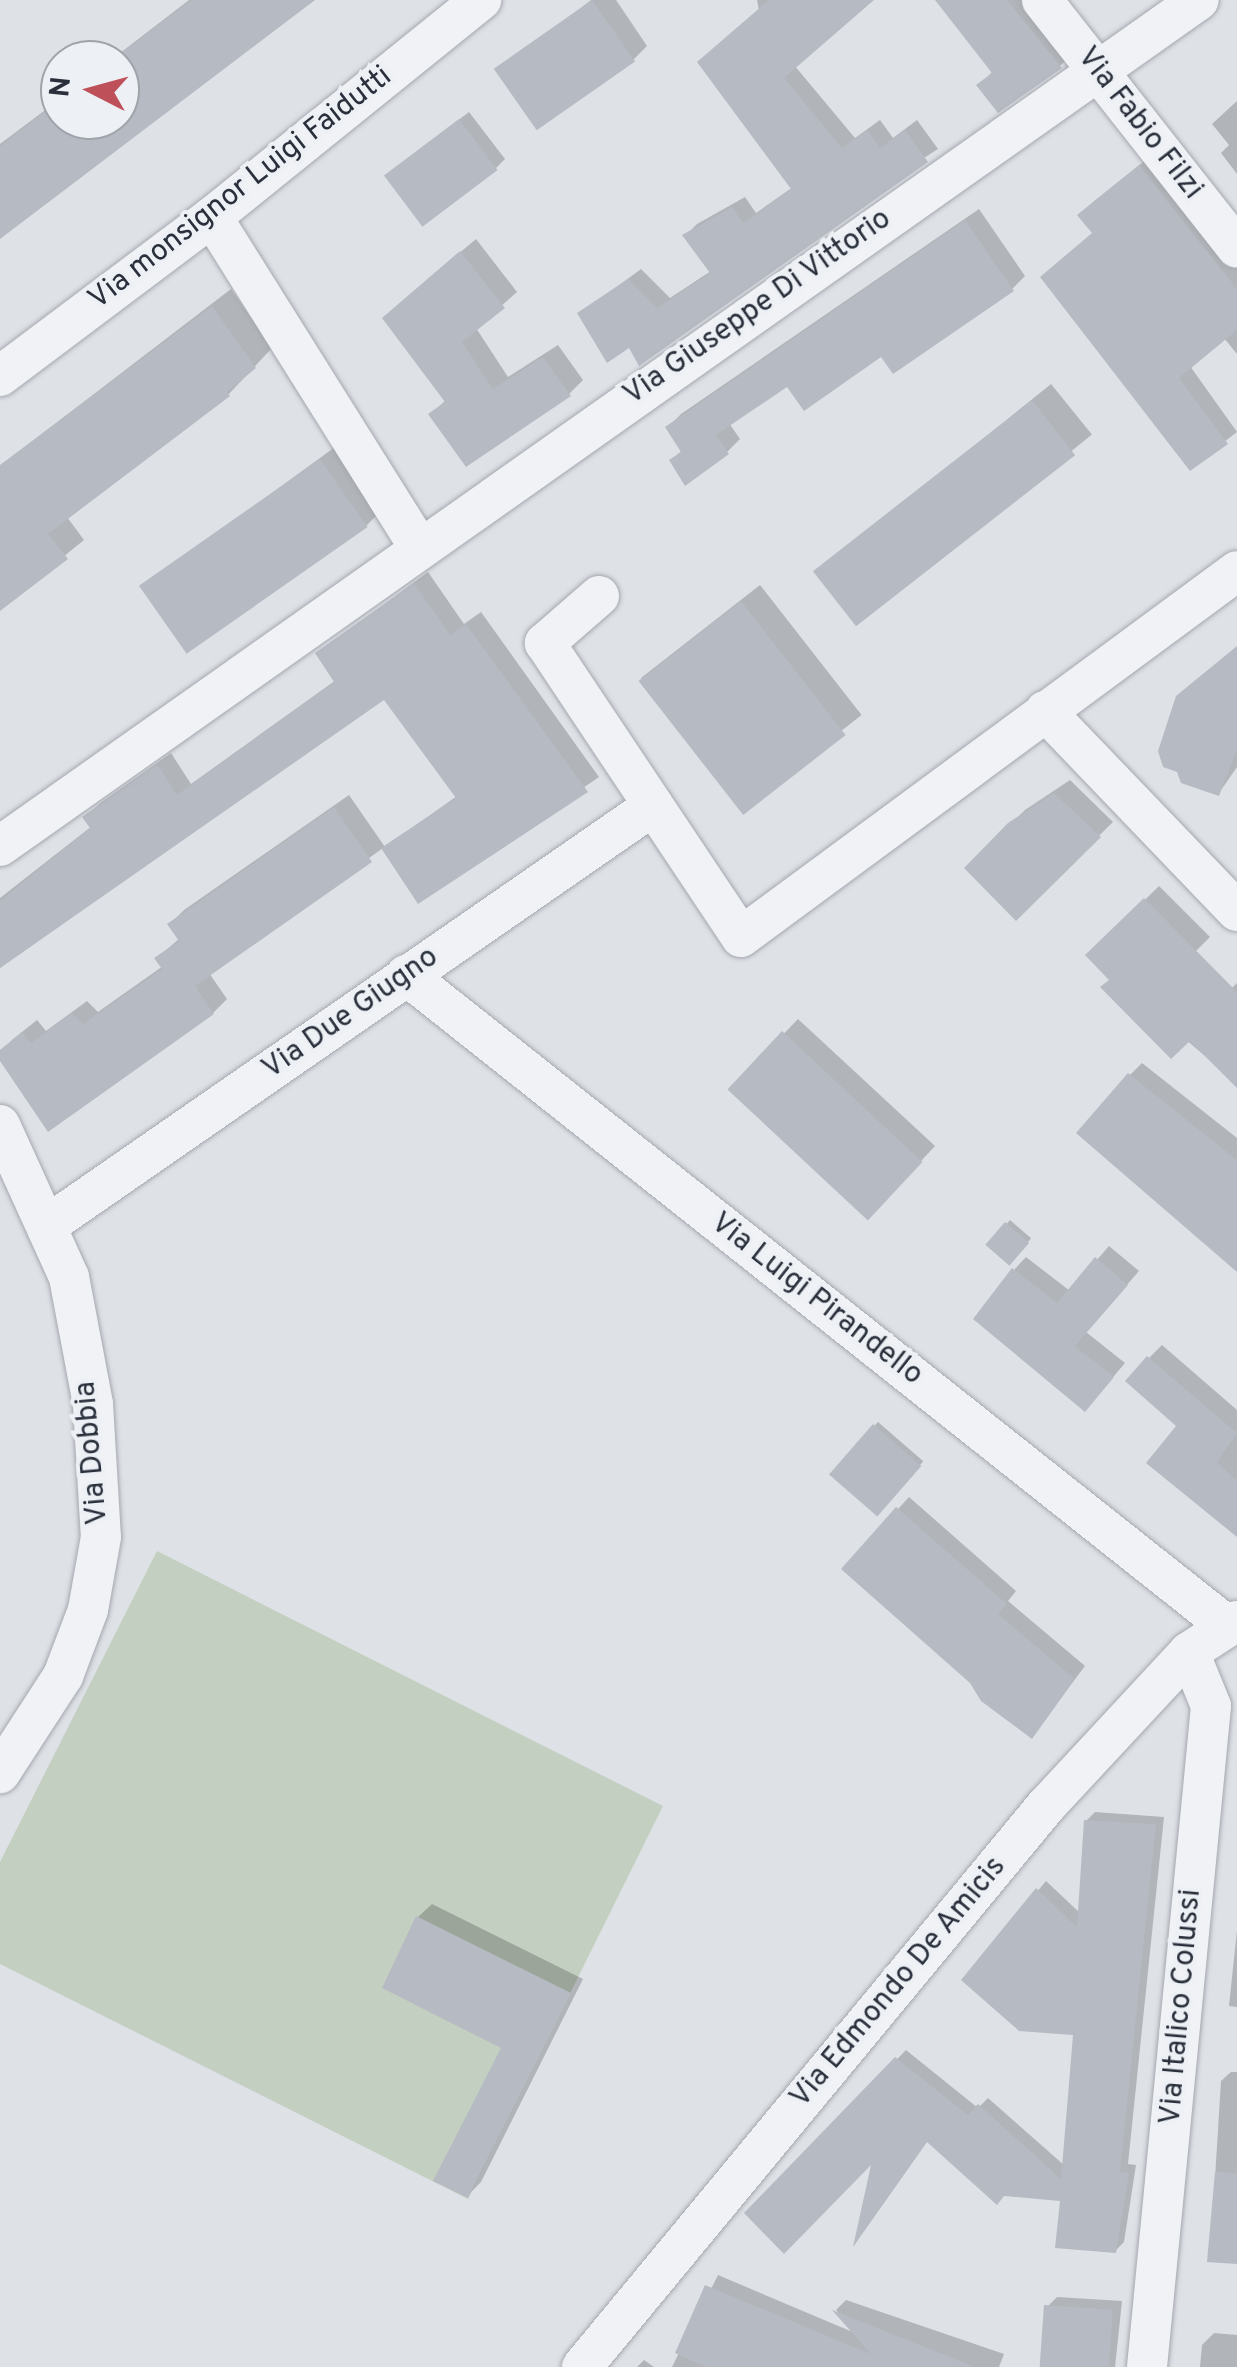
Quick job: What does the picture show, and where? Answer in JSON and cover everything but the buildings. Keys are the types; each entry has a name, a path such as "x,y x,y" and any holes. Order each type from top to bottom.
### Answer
{"street":[{"name":"Via monsignor Luigi Faidutti","path":"0,376 212,217 481,0"},
{"name":"Via Fabio Filzi","path":"1042,0 1237,248"},
{"name":"Via Giuseppe Di Vittorio","path":"0,846 1096,69 1199,0"},
{"path":"212,217 420,548"},
{"path":"600,596 545,643 741,937 1237,570"},
{"path":"1046,711 1237,911"},
{"name":"Via Due Giugno","path":"49,1224 653,806"},
{"name":"Via Luigi Pirandello","path":"406,976 1231,1623"},
{"name":"Via Dobbia","path":"0,1125 49,1224 69,1277 93,1404 102,1537 88,1610 63,1676 0,1773"},
{"name":"Via Edmondo De Amicis","path":"582,2367 1046,1806 1189,1652 1231,1623"},
{"name":"Via Italico Colussi","path":"1147,2367 1211,1706 1189,1652"}],"green space":[{"path":"157,1551 663,1806 468,2199 0,1964 0,1862"}]}
